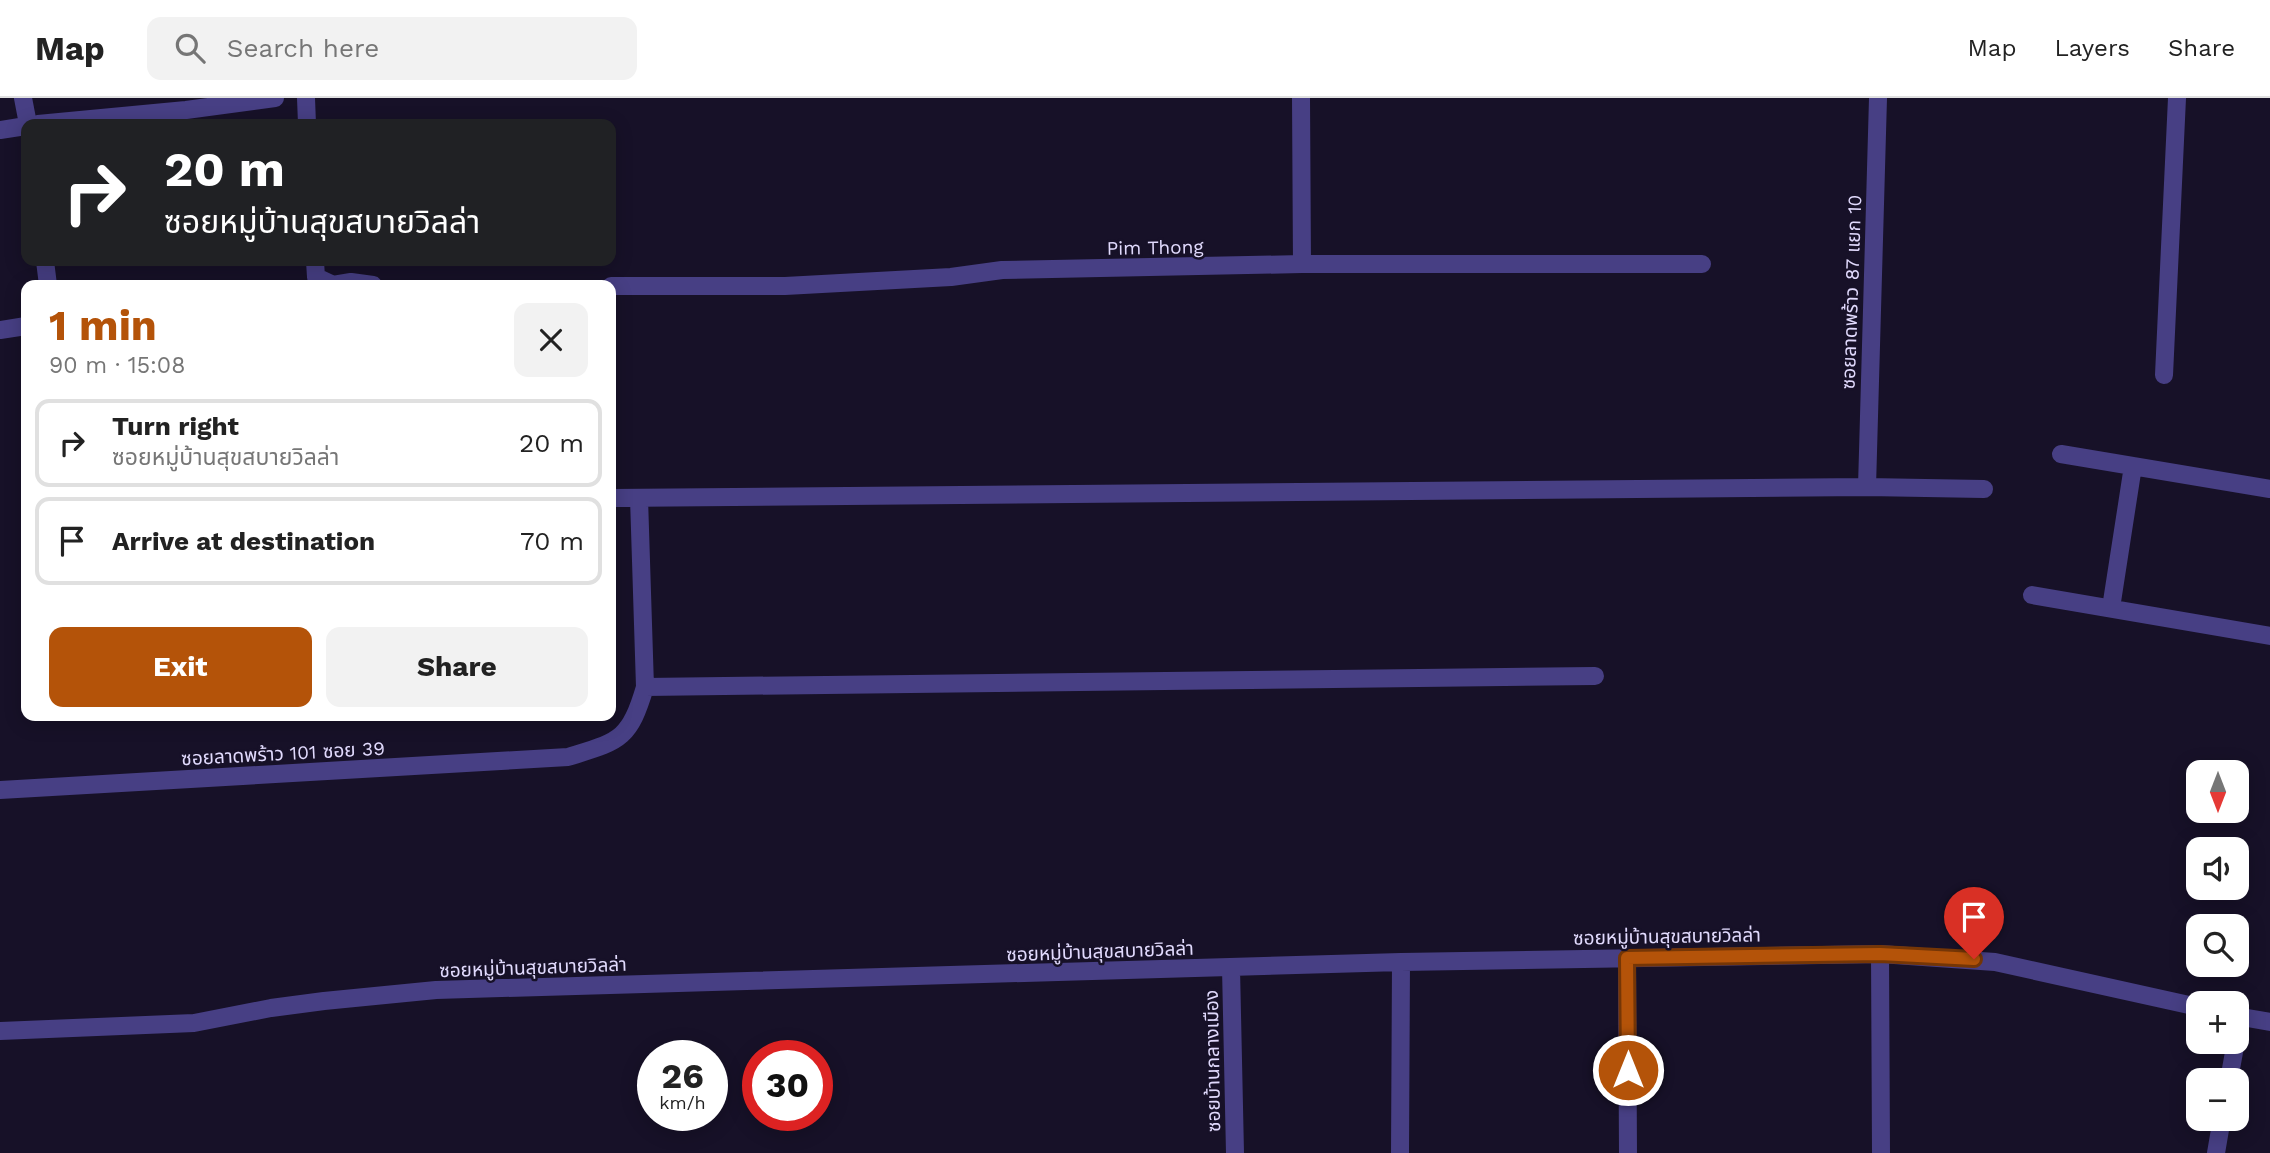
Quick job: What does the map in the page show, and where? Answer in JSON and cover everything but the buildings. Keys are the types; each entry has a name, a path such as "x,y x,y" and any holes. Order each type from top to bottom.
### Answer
{"street":[{"path":"23,98 26,119"},
{"path":"91,119 275,98"},
{"path":"306,98 307,119"},
{"path":"1301,98 1303,264"},
{"name":"ซอยลาดพร้าว 87 แยก 10","path":"1867,487 1878,98"},
{"path":"2164,375 2177,98"},
{"path":"0,131 21,126"},
{"name":"Pim Thong","path":"616,286 785,286 951,277 1003,270 1303,264 1702,264"},
{"path":"315,266 316,277 322,280"},
{"path":"0,330 21,327"},
{"path":"2062,454 2270,489"},
{"path":"2111,608 2133,466"},
{"path":"616,498 1867,487 1983,489"},
{"path":"639,498 645,687 1595,676"},
{"path":"2032,595 2270,635"},
{"name":"ซอยลาดพร้าว 101 ซอย 39","path":"0,790 568,757 604,746 622,736 636,716 645,687"},
{"path":"1880,954 1881,1153"},
{"name":"ซอยหมู่บ้านสุขสบายวิลล่า","path":"0,1031 194,1023 310,1002 436,990 1401,962 1880,954 1995,962 2186,1004"},
{"path":"1627,958 1628,1153"},
{"path":"1400,1153 1401,962"},
{"name":"ซอยบ้านกลางเมือง","path":"1231,968 1235,1153"},
{"path":"2249,1018 2270,1022"},
{"path":"2216,1153 2220,1131"}],"route":[{"path":"1628,1070 1627,958 1880,954 1974,959"}]}
